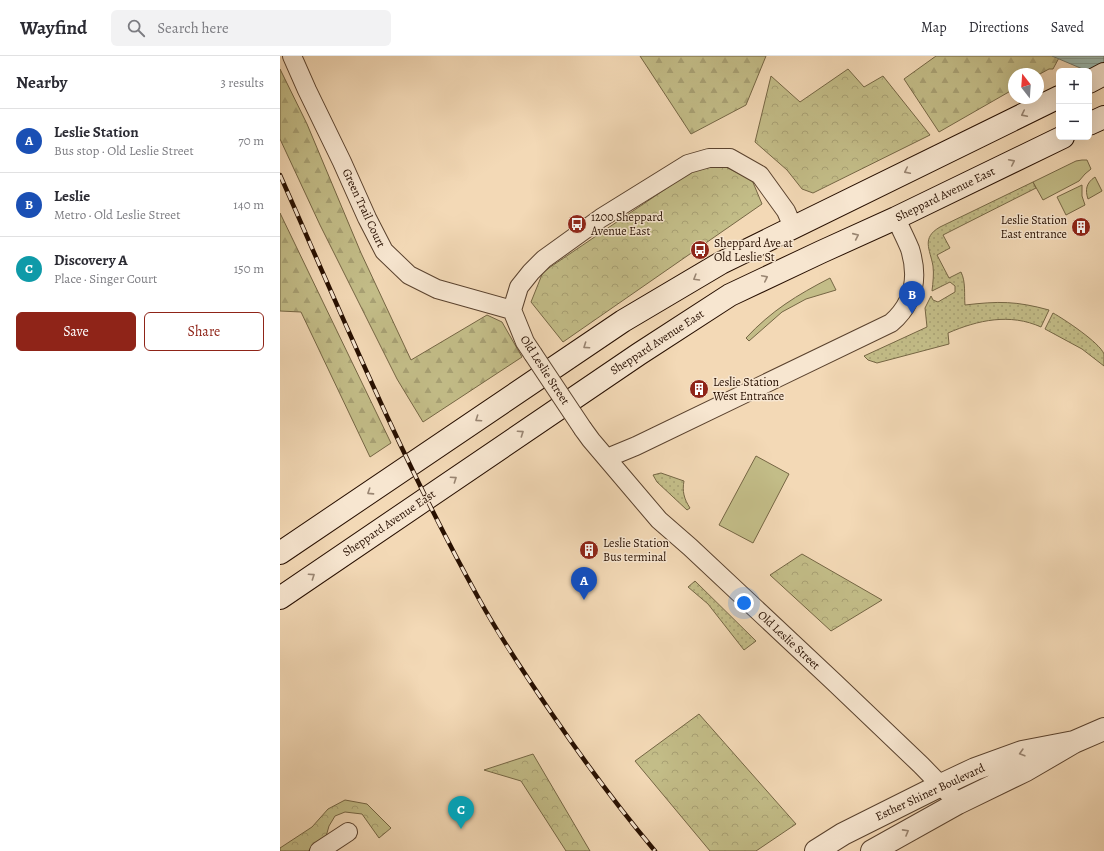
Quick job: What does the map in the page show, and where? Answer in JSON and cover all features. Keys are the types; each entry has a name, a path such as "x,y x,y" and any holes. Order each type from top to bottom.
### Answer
{"main road":[{"path":"1092,80 1104,74"},
{"path":"280,553 623,321 721,263 1056,98"},
{"path":"1092,123 1104,117"},
{"name":"Sheppard Avenue East","path":"280,598 639,354 730,295 896,218 1057,140"},
{"name":"Esther Shiner Boulevard","path":"872,851 958,804 1026,770 1074,742 1104,729"},
{"name":"Esther Shiner Boulevard","path":"816,851 843,834 941,784 975,769 1022,752 1074,742"}],"street":[{"name":"Green Trail Court","path":"292,56 367,218 384,251 409,275 437,289 512,310"},
{"path":"512,310 519,287 544,259 601,218 688,164 709,158 730,158 760,175 786,211 793,227"},
{"path":"607,458 636,446 891,323 901,315 909,301 915,279 910,249 896,218"},
{"name":"Old Leslie Street","path":"512,310 525,342 583,429 659,520 941,784 958,804"},
{"path":"318,851 348,832"}],"green space":[{"path":"640,56 766,56 746,105 691,134"},
{"path":"936,56 1060,56 1053,69 1044,72 1044,68 1008,68 1008,92 939,132 904,79"},
{"path":"280,69 307,124 361,253 411,360 487,315 502,322 522,357 423,422 397,379 320,225 280,139"},
{"path":"848,69 864,87 883,76 930,135 813,193 802,189 787,170 755,142 771,76 800,102"},
{"path":"1087,160 1091,169 1079,181 1043,200 1033,182 1076,161"},
{"path":"722,165 752,180 762,204 563,342 531,302 543,272 692,171"},
{"path":"1095,177 1102,191 1088,199 1087,187"},
{"path":"1033,182 1036,188 943,235 950,248 937,255 949,278 961,272 964,284 965,305 1017,303 1049,310 1041,327 1018,320 1006,319 982,322 959,328 948,333 949,344 877,363 868,360 864,356 927,327 925,308 931,296 933,300 938,302 955,292 955,286 950,282 932,291 933,269 928,244 930,235 940,227"},
{"path":"1082,185 1082,196 1085,205 1066,215 1057,197"},
{"path":"280,213 391,443 370,457 301,312 280,311"},
{"path":"830,278 836,290 806,299 782,312 749,341 746,338 755,328 785,304"},
{"path":"1053,313 1089,338 1101,349 1104,354 1104,366 1082,349 1045,329"},
{"path":"756,456 789,474 753,543 719,525"},
{"path":"661,473 684,481 684,495 690,508 687,510 657,482 653,475"},
{"path":"802,554 882,600 831,631 770,575"},
{"path":"695,581 756,641 744,650 708,604 688,587"},
{"path":"699,714 796,824 756,851 710,851 635,761"},
{"path":"533,754 590,851 566,851 521,781 484,770"},
{"path":"345,800 367,804 391,828 379,838 362,814 345,812 335,816 329,826 325,840 308,851 280,851 280,848 312,827 328,809"}],"water":[{"path":"1052,56 1104,56 1104,78 1092,73 1092,68 1080,68"}],"railway":[{"path":"280,175 399,442 451,547 479,599 514,657 564,732 615,801 655,851"}],"place":[{"name":"1200 Sheppard Avenue East","path":"577,224"},
{"name":"Leslie Station East entrance","path":"1081,227"},
{"name":"Sheppard Ave at Old Leslie St","path":"700,250"},
{"name":"Leslie","path":"912,314"},
{"name":"Leslie Station West Entrance","path":"699,389"},
{"name":"Leslie Station Bus terminal","path":"589,550"},
{"name":"Leslie Station","path":"584,600"},
{"name":"Discovery A","path":"461,829"}]}
